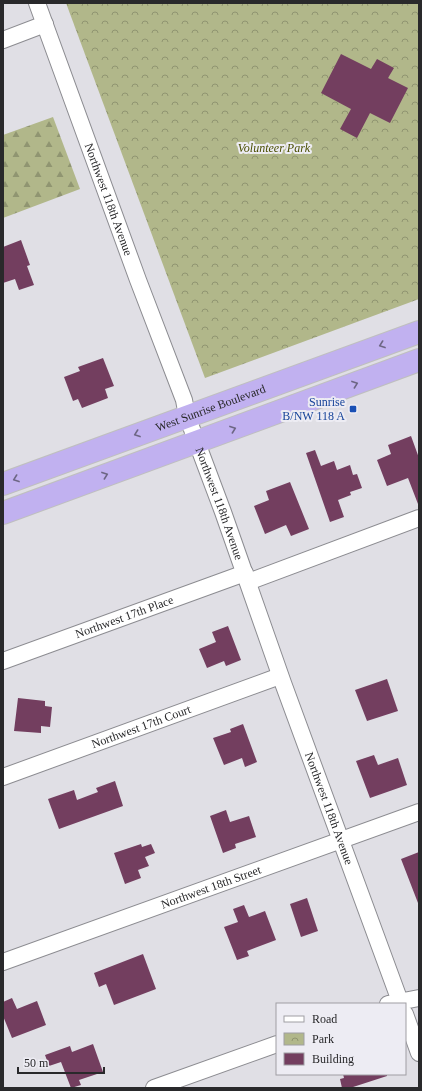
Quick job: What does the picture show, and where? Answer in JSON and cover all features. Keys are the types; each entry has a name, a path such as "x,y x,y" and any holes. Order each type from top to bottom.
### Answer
{"highway":[{"name":"West Sunrise Boulevard","path":"3,484 419,332"},
{"path":"3,513 419,360"}],"street":[{"name":"Northwest 118th Avenue","path":"37,3 138,280 184,400 187,416 246,577 280,676 341,840 398,1003"},
{"path":"3,40 45,24"},
{"name":"Northwest 17th Place","path":"3,661 419,518"},
{"name":"Northwest 17th Court","path":"3,777 280,676"},
{"name":"Northwest 18th Street","path":"3,962 419,812"},
{"path":"406,1003 419,998"},
{"name":"Northwest 118th Avenue","path":"406,1022 419,1052"},
{"path":"154,1088 276,1044"}],"green space":[{"name":"Volunteer Park","path":"66,3 419,3 419,299 205,378"},
{"path":"53,117 80,189 3,218 3,135"}],"building":[{"path":"341,54 371,69 377,59 394,68 388,78 408,88 390,123 370,113 357,138 340,129 351,109 321,93"},
{"path":"21,240 30,265 27,266 34,285 19,290 15,279 3,283 3,247"},
{"path":"103,358 114,386 105,389 108,398 82,408 78,399 73,401 64,377 80,371 78,367"},
{"path":"411,436 419,458 419,504 408,478 387,486 377,460 391,454 388,445"},
{"path":"315,450 321,466 334,461 337,470 350,465 353,475 357,474 362,488 350,492 351,495 338,500 344,517 330,522 306,453"},
{"path":"290,482 309,529 291,536 286,525 265,534 254,506 269,500 266,491"},
{"path":"228,626 241,660 226,666 224,661 207,668 199,649 216,642 212,632"},
{"path":"387,679 398,711 367,721 355,690"},
{"path":"18,698 45,701 45,706 52,707 50,727 41,726 41,733 14,731"},
{"path":"243,724 257,762 245,767 242,758 224,765 213,738 231,732 230,729"},
{"path":"374,755 378,765 398,758 407,785 370,798 356,761"},
{"path":"115,781 123,806 59,829 48,799 74,790 77,800 98,792 96,788"},
{"path":"226,810 230,822 249,816 256,837 235,844 236,848 223,853 210,816"},
{"path":"141,844 142,847 151,844 155,853 145,857 149,866 138,870 141,878 125,884 114,853"},
{"path":"419,852 419,903 418,903 401,859"},
{"path":"307,898 318,931 301,937 290,904"},
{"path":"244,905 249,917 265,911 276,940 247,951 249,956 237,960 224,927 238,922 233,909"},
{"path":"143,954 156,989 114,1005 106,984 99,987 94,973"},
{"path":"12,998 17,1009 37,1001 46,1025 12,1038 3,1016 3,1002"},
{"path":"93,1044 103,1072 79,1080 81,1085 71,1088 61,1062 49,1066 45,1055 70,1046 72,1052"},
{"path":"343,1075 387,1075 350,1088 342,1088 340,1079 344,1078"}],"place":[{"name":"Sunrise B/NW 118 A","path":"353,409"}]}
